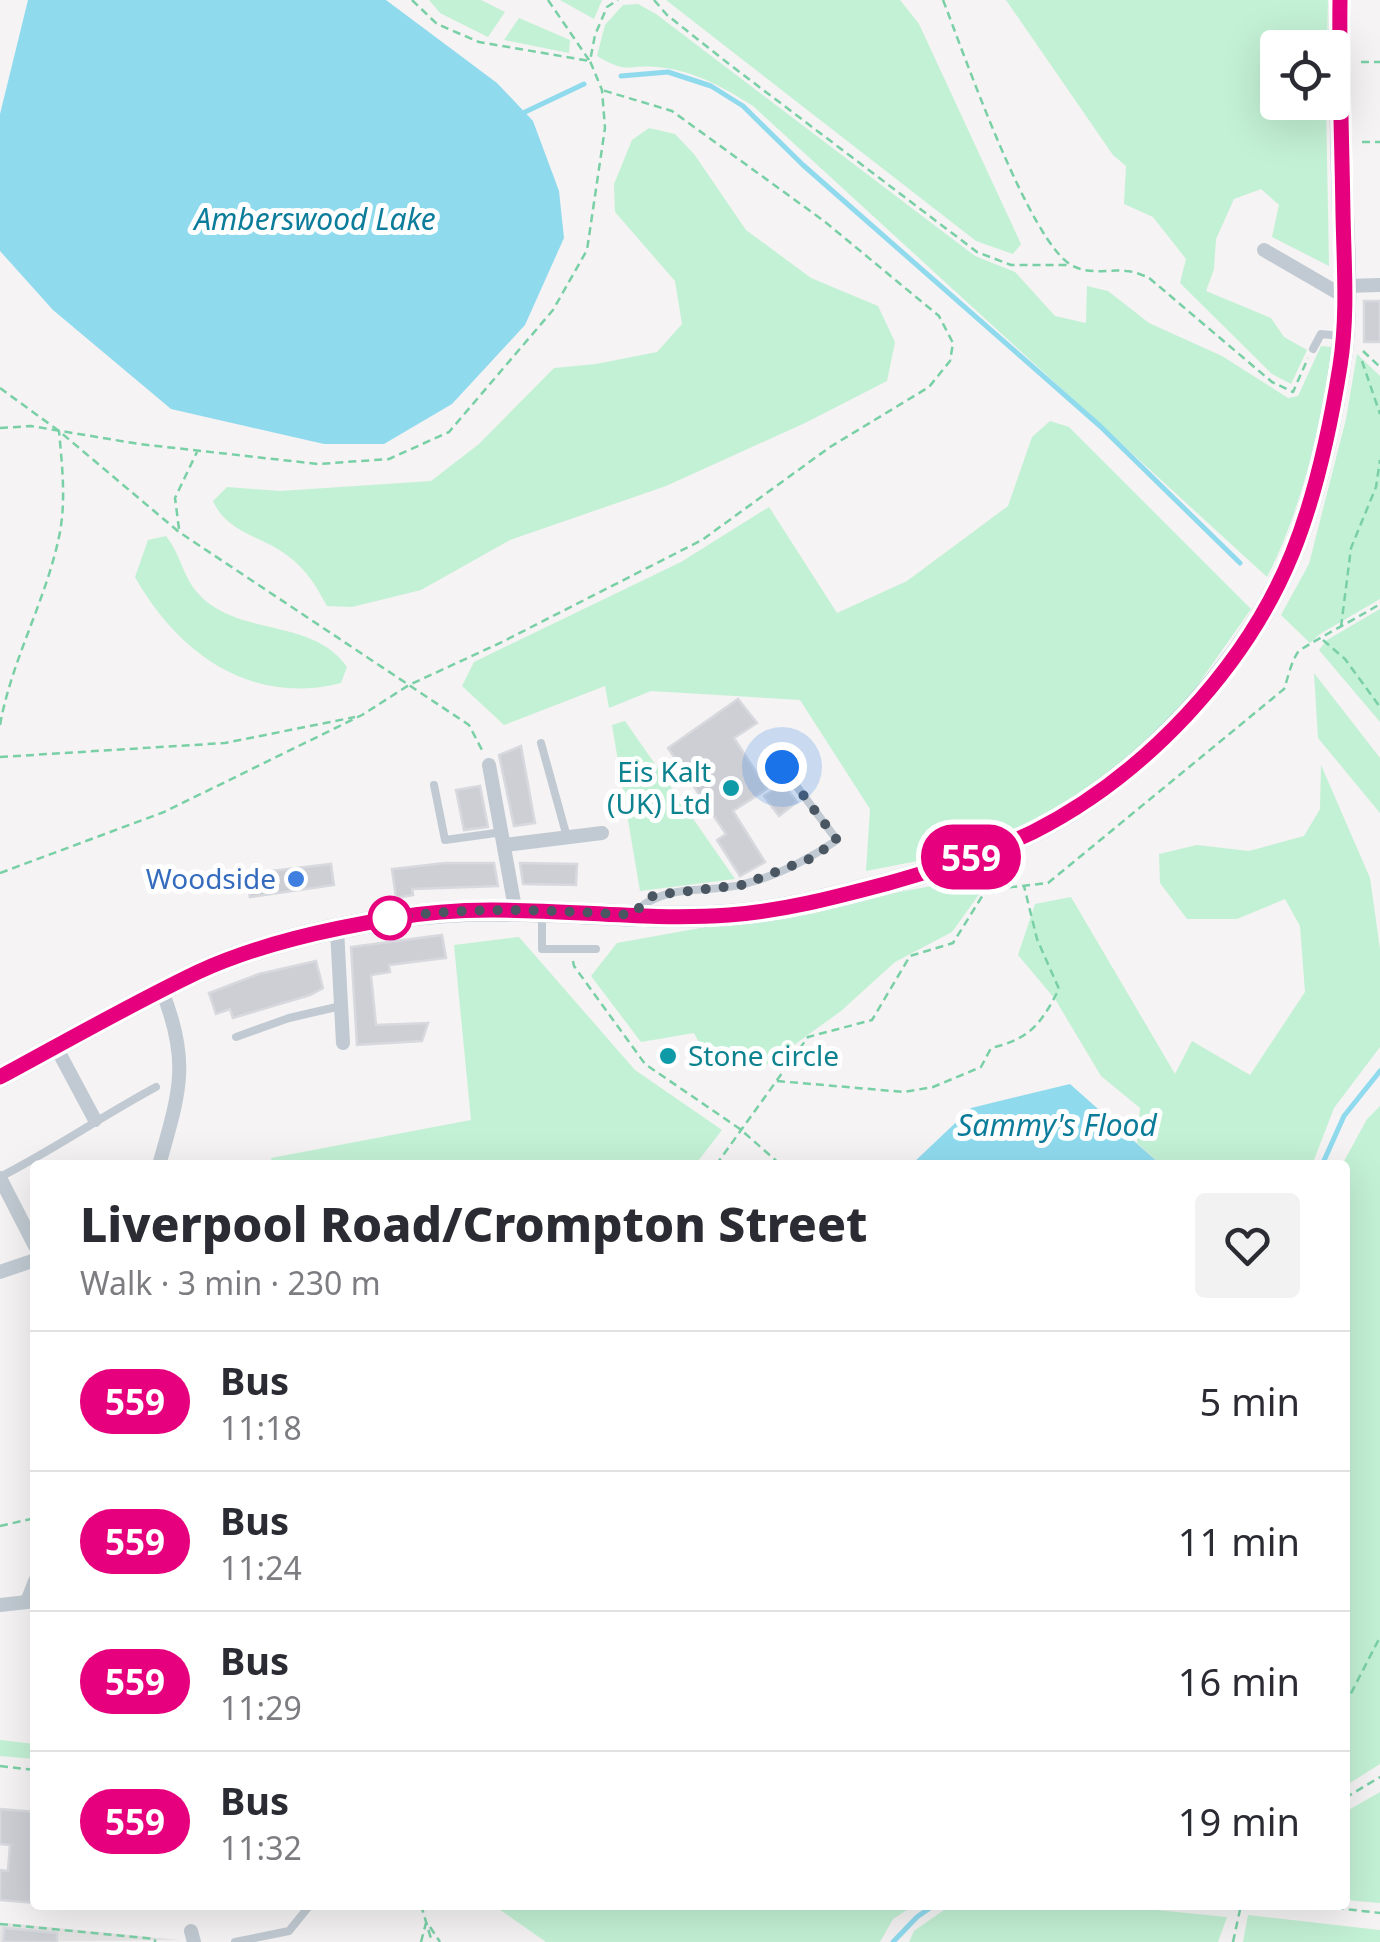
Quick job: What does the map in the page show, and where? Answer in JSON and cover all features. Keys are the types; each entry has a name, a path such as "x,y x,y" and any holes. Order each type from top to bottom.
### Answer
{"main road":[{"path":"0,1077 200,971 247,953 337,928 455,910 515,908 693,917 766,911 910,877 1032,832 1118,776 1199,700 1247,636 1296,546 1310,500 1350,340 1345,292 1340,0"}],"street":[{"path":"1264,250 1345,292 1380,285"},
{"path":"490,765 515,908"},
{"path":"504,839 602,832"},
{"path":"337,928 343,1043"},
{"path":"161,1160 180,1093 182,1056 162,991"},
{"path":"56,1046 95,1120"},
{"path":"0,1178 30,1236"},
{"path":"0,1272 30,1262"},
{"path":"0,1605 30,1608"}],"lane":[{"path":"1312,349 1322,334 1350,340"},
{"path":"541,743 568,837"},
{"path":"631,915 654,895 742,885 812,858 837,840 782,767"},
{"path":"434,785 445,840 504,839"},
{"path":"542,910 542,949 596,950"},
{"path":"236,1037 288,1018 341,1006"},
{"path":"33,1160 156,1087"},
{"path":"0,1178 30,1161"},
{"path":"235,1942 289,1931 306,1910"}],"path":[{"path":"412,0 437,24 479,42 590,61"},
{"path":"0,428 31,426 318,464 389,459 450,432 553,310 587,250 606,128 602,90 590,61 548,0"},
{"path":"590,61 595,35 607,7 618,0"},
{"path":"654,0 728,64 976,252 1012,265 1070,265 1093,272 1126,270 1148,278 1272,382 1292,392 1312,349"},
{"path":"943,0 1020,194 1044,236 1070,265"},
{"path":"0,873 164,812 362,716 409,684 500,644 702,540 830,447 928,388 950,361 953,344 939,316 824,221 672,111 602,90"},
{"path":"1350,340 1380,414"},
{"path":"0,388 59,431 179,532 470,725 490,765"},
{"path":"0,724 6,686 47,582 60,530 64,488 59,431"},
{"path":"179,532 175,498 198,451"},
{"path":"1341,628 1348,560 1376,487 1380,460"},
{"path":"719,1160 808,1037 872,1020 910,956 953,943 986,890 1048,883 1284,689 1298,652 1308,643 1322,640 1380,604"},
{"path":"1322,640 1345,659 1380,707"},
{"path":"0,757 226,743 362,716"},
{"path":"776,1080 904,1092 933,1087 981,1068 992,1048 1020,1042 1045,1017 1059,989 1037,939 1024,886"},
{"path":"573,949 574,966 645,1064 740,1128 775,1160"},
{"path":"0,1526 30,1519"},
{"path":"1350,1695 1380,1637"},
{"path":"0,1766 30,1769"},
{"path":"1350,1795 1380,1777"},
{"path":"1350,1909 1380,1912"},
{"path":"422,1910 432,1942"},
{"path":"1233,1942 1239,1910"},
{"path":"421,1942 426,1922"},
{"path":"426,1922 440,1942"},
{"path":"0,1924 154,1942"}],"shaded area":[{"path":"7,1923 180,1940 0,1942 0,1924"}],"green space":[{"path":"429,0 481,0 505,12 488,37 440,13"},
{"path":"560,0 602,0 594,19"},
{"path":"666,0 900,0 919,24 1021,244 1013,254 976,241"},
{"path":"1006,0 1328,0 1327,30 1260,30 1260,120 1326,120 1329,266 1272,237 1279,205 1261,189 1234,199 1216,239 1214,269 1206,291 1271,318 1284,337 1307,350 1291,384 1272,374 1180,283 1186,259 1153,217 1124,204 1126,166 1113,155"},
{"path":"638,4 975,256 1015,272 1055,316 1086,323 1087,286 1108,291 1149,323 1222,356 1288,398 1298,396 1321,346 1332,347 1309,465 1290,525 1267,577 753,106 719,86 683,72 622,67 597,56 605,25 623,5"},
{"path":"519,18 570,40 569,53 504,40"},
{"path":"649,128 675,134 694,154 746,230 811,278 878,306 895,342 887,381 666,486 510,540 421,590 352,607 327,606 295,561 227,521 213,501 227,487 280,491 431,481 479,444 554,368 657,352 682,324 675,281 615,212 614,184 632,140"},
{"path":"1357,354 1380,376 1380,599 1310,643 1281,615 1309,564 1346,419"},
{"path":"1050,421 1069,427 1251,609 1197,686 1135,758 1039,820 938,857 866,871 870,809 800,700 651,691 609,708 605,686 504,725 462,686 474,662 681,562 769,507 837,613 907,581 1008,506 1032,437"},
{"path":"166,536 192,586 207,602 242,620 318,642 347,667 341,683 277,687 221,668 196,650 173,629 135,577 148,540"},
{"path":"1380,609 1380,722 1319,650 1327,640"},
{"path":"1314,673 1380,758 1380,813 1318,738"},
{"path":"625,721 735,879 640,891 612,725"},
{"path":"1321,765 1370,878 1380,949 1380,1047 1334,1108 1314,1160 1156,1160 1137,1143 1140,1108 1101,1076 1055,999 1018,955 1035,904 1071,897 1175,1074 1192,1041 1250,1075 1305,992 1300,926 1285,899 1237,919 1187,919 1160,883 1159,854 1197,845 1249,851 1304,836 1320,809"},
{"path":"993,875 952,932 895,962 841,1011 765,1066 711,1065 694,1033 641,1042 591,976 617,943"},
{"path":"519,937 635,1070 722,1130 699,1160 272,1160 471,1120 454,945"},
{"path":"1380,1106 1380,1764 1350,1783 1350,1160 1345,1160 1367,1119"},
{"path":"0,1740 30,1743 30,1759 0,1756"},
{"path":"1380,1792 1380,1903 1350,1900 1350,1809"},
{"path":"500,1910 907,1910 893,1919 880,1942 546,1942"},
{"path":"944,1910 1157,1910 1227,1917 1218,1942 909,1942 914,1931"},
{"path":"1248,1915 1380,1930 1380,1942 1243,1942"}],"water":[{"name":"Amberswood Lake","path":"28,0 386,0 497,83 533,121 559,191 564,238 525,325 452,404 384,444 324,444 171,409 53,310 0,251 0,114"},
{"name":"Sammy's Flood","path":"1070,1084 1155,1160 916,1160 971,1108"}],"building":[{"path":"1364,301 1380,301 1380,342 1364,342"},
{"name":"Eis Kalt (UK) Ltd","path":"738,699 757,723 734,738 767,789 733,811 765,862 740,876 717,840 726,834 668,748"},
{"path":"521,746 535,823 514,826 499,755"},
{"path":"783,784 797,802 779,816 764,796"},
{"path":"480,786 488,827 464,830 456,790"},
{"path":"494,863 498,886 412,889 413,895 396,898 392,869"},
{"path":"520,863 577,864 576,885 523,884"},
{"name":"Woodside","path":"331,864 334,885 250,897 247,881 272,877 271,871"},
{"path":"442,935 446,958 389,965 390,972 371,975 376,1025 428,1023 422,1041 357,1045 351,947"},
{"path":"316,961 323,988 310,995 233,1018 230,1009 216,1014 209,993 259,974"},
{"path":"0,1809 30,1812 30,1903 0,1900 0,1870 8,1871 10,1845 0,1844"},
{"path":"4,1928 57,1933 57,1942 3,1942"}],"waterway":[{"path":"621,76 668,72 711,86 743,106 803,165 1100,426 1240,563"},
{"path":"525,112 584,84"},
{"path":"1324,1160 1344,1116 1380,1071"},
{"path":"893,1942 927,1910"}],"bus line":[{"name":"559","path":"0,1077 200,971 290,940 397,917 455,910 515,908 693,917 800,905 910,877 991,849 1063,815 1118,776 1199,700 1247,636 1290,559 1310,500 1344,336 1340,0"}],"place":[{"name":"Eis Kalt (UK) Ltd","path":"731,788"},
{"name":"Woodside","path":"296,879"},
{"name":"Stone circle","path":"668,1056"}],"route":[{"path":"390,918 515,908 631,915 654,895 742,885 780,871 812,858 837,840 782,767"}]}
